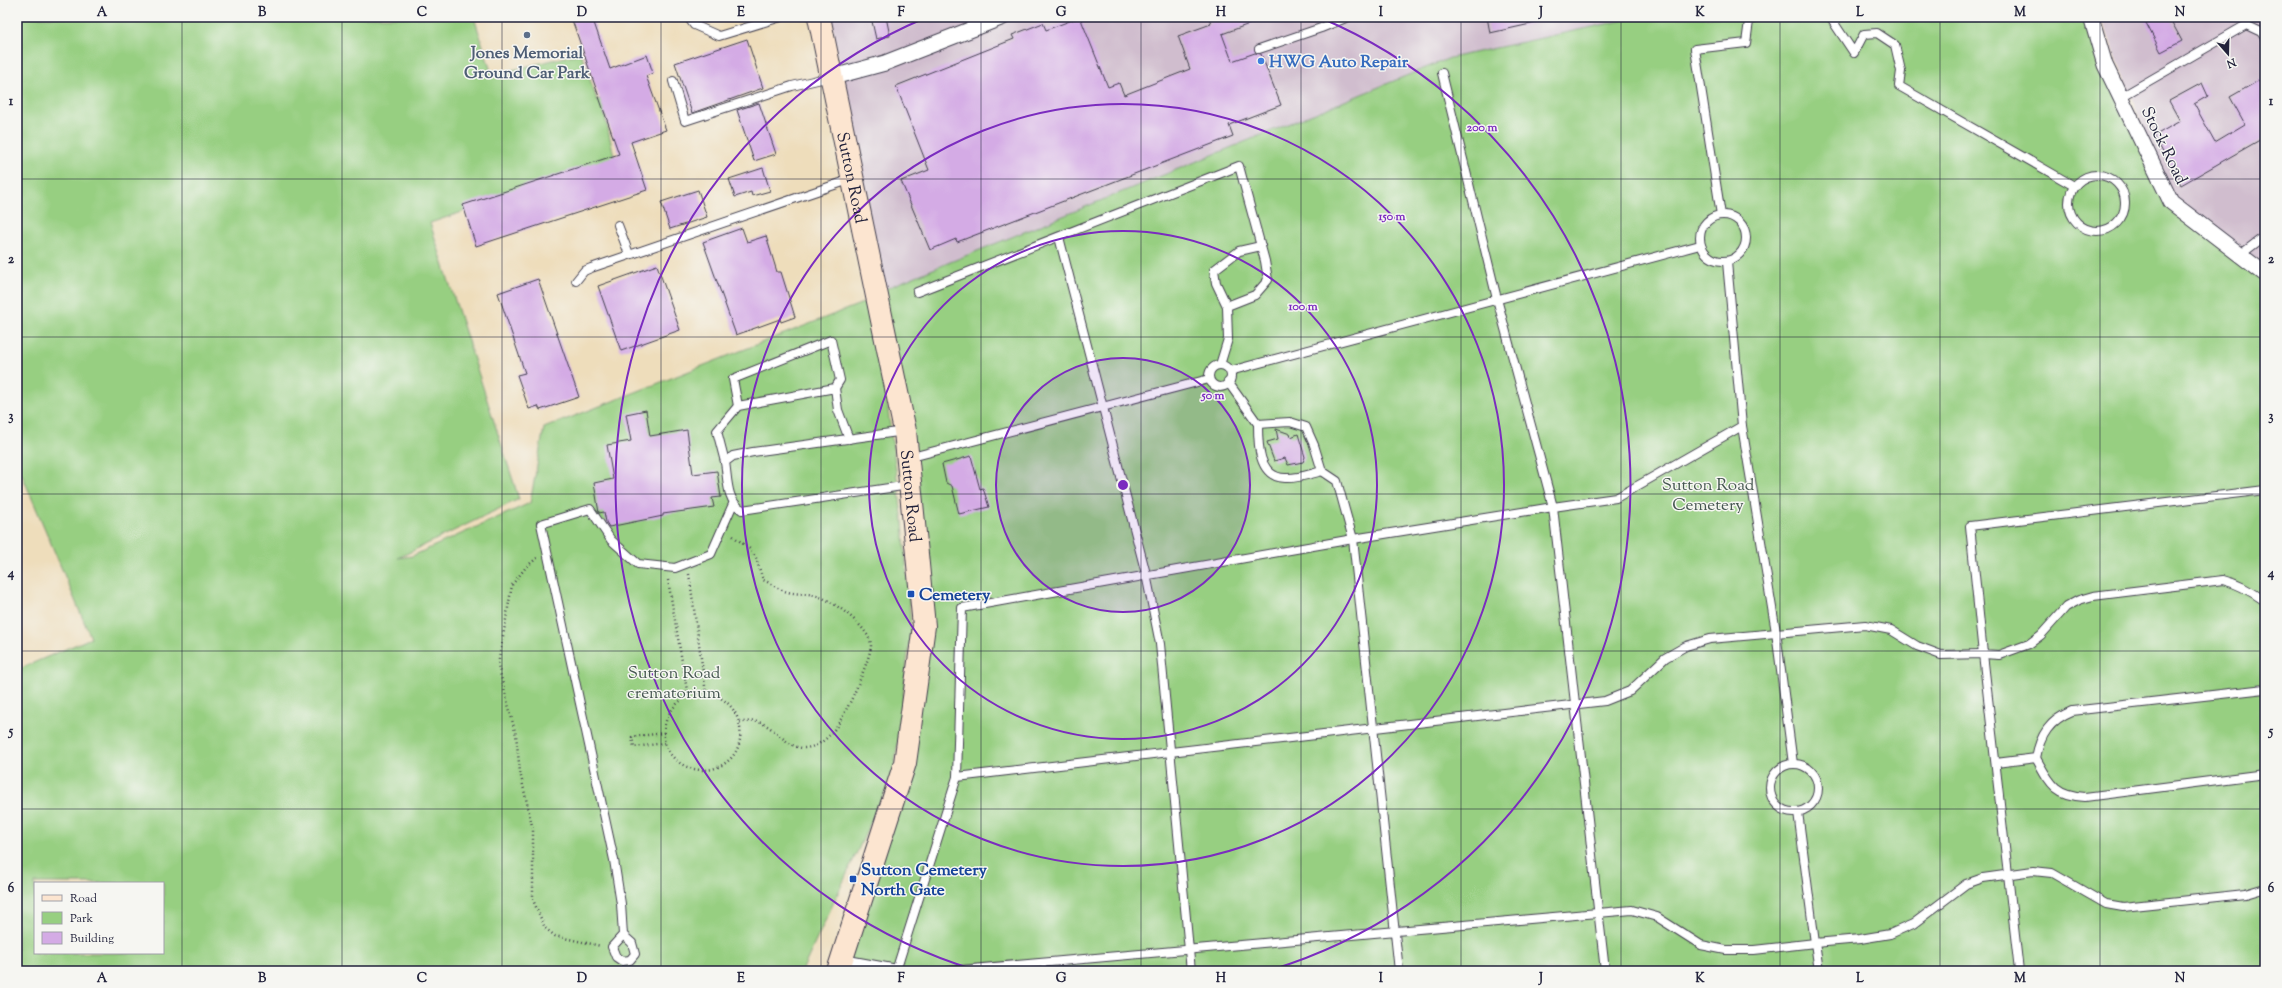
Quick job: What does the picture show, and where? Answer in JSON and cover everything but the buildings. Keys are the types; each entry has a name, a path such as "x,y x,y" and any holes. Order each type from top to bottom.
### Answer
{"street":[{"name":"Sutton Road","path":"819,17 833,76 905,431 924,626 905,763 840,965"},
{"path":"833,76 885,62 1003,17"},
{"name":"Stock Road","path":"2091,17 2105,65 2171,202 2265,274"}],"lane":[{"path":"688,17 694,25 719,36 781,17"},
{"path":"1259,49 1321,28 1348,17"},
{"path":"1721,215 1695,49 1746,43 1749,21 1757,17"},
{"path":"1830,17 1854,53 1864,34 1877,33 1895,45 1901,71 1899,86 2074,186"},
{"path":"2121,97 2246,26 2261,32 2265,38"},
{"path":"1442,73 1497,299 1554,507 1604,971"},
{"path":"673,81 685,122 792,86 833,76"},
{"path":"917,292 1239,166 1261,246 1268,280 1255,295 1227,306"},
{"path":"2095,175 2110,178 2118,184 2125,201 2122,215 2118,221 2112,226 2100,230 2086,228 2078,224 2073,218 2069,207 2070,194 2074,186 2083,178 2095,175"},
{"path":"576,281 584,271 629,254 853,179"},
{"path":"1721,215 1731,216 1738,220 1746,232 1747,239 1743,251 1734,259 1727,262 1714,260 1705,253 1700,245 1700,234 1703,225 1713,217 1721,215"},
{"path":"618,226 629,254"},
{"path":"2240,254 2265,236"},
{"path":"1059,237 1146,574 1160,644 1169,753 1191,971"},
{"path":"1220,365 1230,371 1700,245"},
{"path":"1209,379 1210,371 1220,365 1228,339 1227,306 1216,283 1214,270 1239,251 1261,246"},
{"path":"1727,262 1742,426 1776,632 1793,764"},
{"path":"738,406 733,379 831,340 840,380 835,388 838,410 849,439"},
{"path":"1230,371 1228,382 1258,424 1258,448 1267,470 1274,475 1285,478 1322,471"},
{"path":"907,458 1209,379"},
{"path":"1209,379 1218,386 1228,382"},
{"path":"835,388 738,406 717,431 733,504 742,510 760,509 910,485"},
{"path":"1258,424 1290,422 1306,428 1314,445 1322,471 1337,481 1353,539 1372,728 1400,971"},
{"path":"896,970 957,777 962,608 1146,574 1353,539 1616,498 1742,426"},
{"path":"725,462 733,456 905,431"},
{"path":"2019,971 1970,526 2265,490"},
{"path":"623,935 612,947 616,957 622,961 630,960 635,954 632,943 623,935 621,904 614,860 541,524 590,509 611,540 638,564 675,568 711,554 733,504"},
{"path":"957,777 1605,701 1630,691 1665,658 1686,646 1710,639 1865,625 1891,630 1917,646 1940,655 1999,655 2029,644 2041,634 2066,607 2093,596 2223,580 2252,591 2265,601"},
{"path":"2265,689 2072,711 2051,723 2039,744 2036,758 2057,789 2069,796 2085,797 2265,774"},
{"path":"1996,762 2036,758"},
{"path":"1793,764 1803,766 1811,771 1818,783 1817,795 1812,804 1798,812 1784,810 1777,805 1771,797 1769,788 1772,777 1777,770 1793,764"},
{"path":"1798,812 1819,971"},
{"path":"949,971 1189,947 1396,932 1632,910 1657,917 1701,945 1726,950 1754,950 1860,939 1890,934 1913,924 1966,884 1983,878 2033,871 2052,873 2106,904 2123,907 2245,894 2265,888"},
{"path":"840,965 908,971"}],"path":[{"path":"732,536 750,549 756,558 763,580 787,592 808,593 822,597 836,605 863,628 872,644 869,658 849,704 836,729 823,740 806,748 793,745 772,729 758,722 740,722"},
{"path":"540,556 526,567 512,585 498,665 516,735 520,772 533,830 533,900 545,928 554,936 590,945 612,947"},
{"path":"689,570 706,693"},
{"path":"666,573 688,696"},
{"path":"706,693 713,694 730,704 740,722 741,733 736,750 726,762 715,768 698,770 686,767 674,758 665,743 664,733 666,718 671,709 688,696 706,693"},
{"path":"664,733 632,737 634,747 665,743"}],"shaded area":[{"path":"831,17 1638,17 1450,58 877,292"},
{"path":"2101,17 2265,17 2265,268 2171,202"}],"green space":[{"name":"Sutton Road crematorium","path":"17,17 474,17 492,75 581,53 597,100 601,99 615,160 430,223 519,499 398,558 412,556 530,503 544,428 873,299 903,522 911,628 894,772 802,971 17,971 17,670 91,638 17,463"},
{"name":"Sutton Road Cemetery","path":"1638,17 2091,17 2171,202 2265,274 2265,971 838,971 905,763 924,626 877,292 1450,58"}],"place":[{"name":"Jones Memorial Ground Car Park","path":"527,35"},
{"name":"HWG Auto Repair","path":"1261,61"},
{"name":"Cemetery","path":"911,594"},
{"name":"Sutton Cemetery North Gate","path":"853,879"}]}
